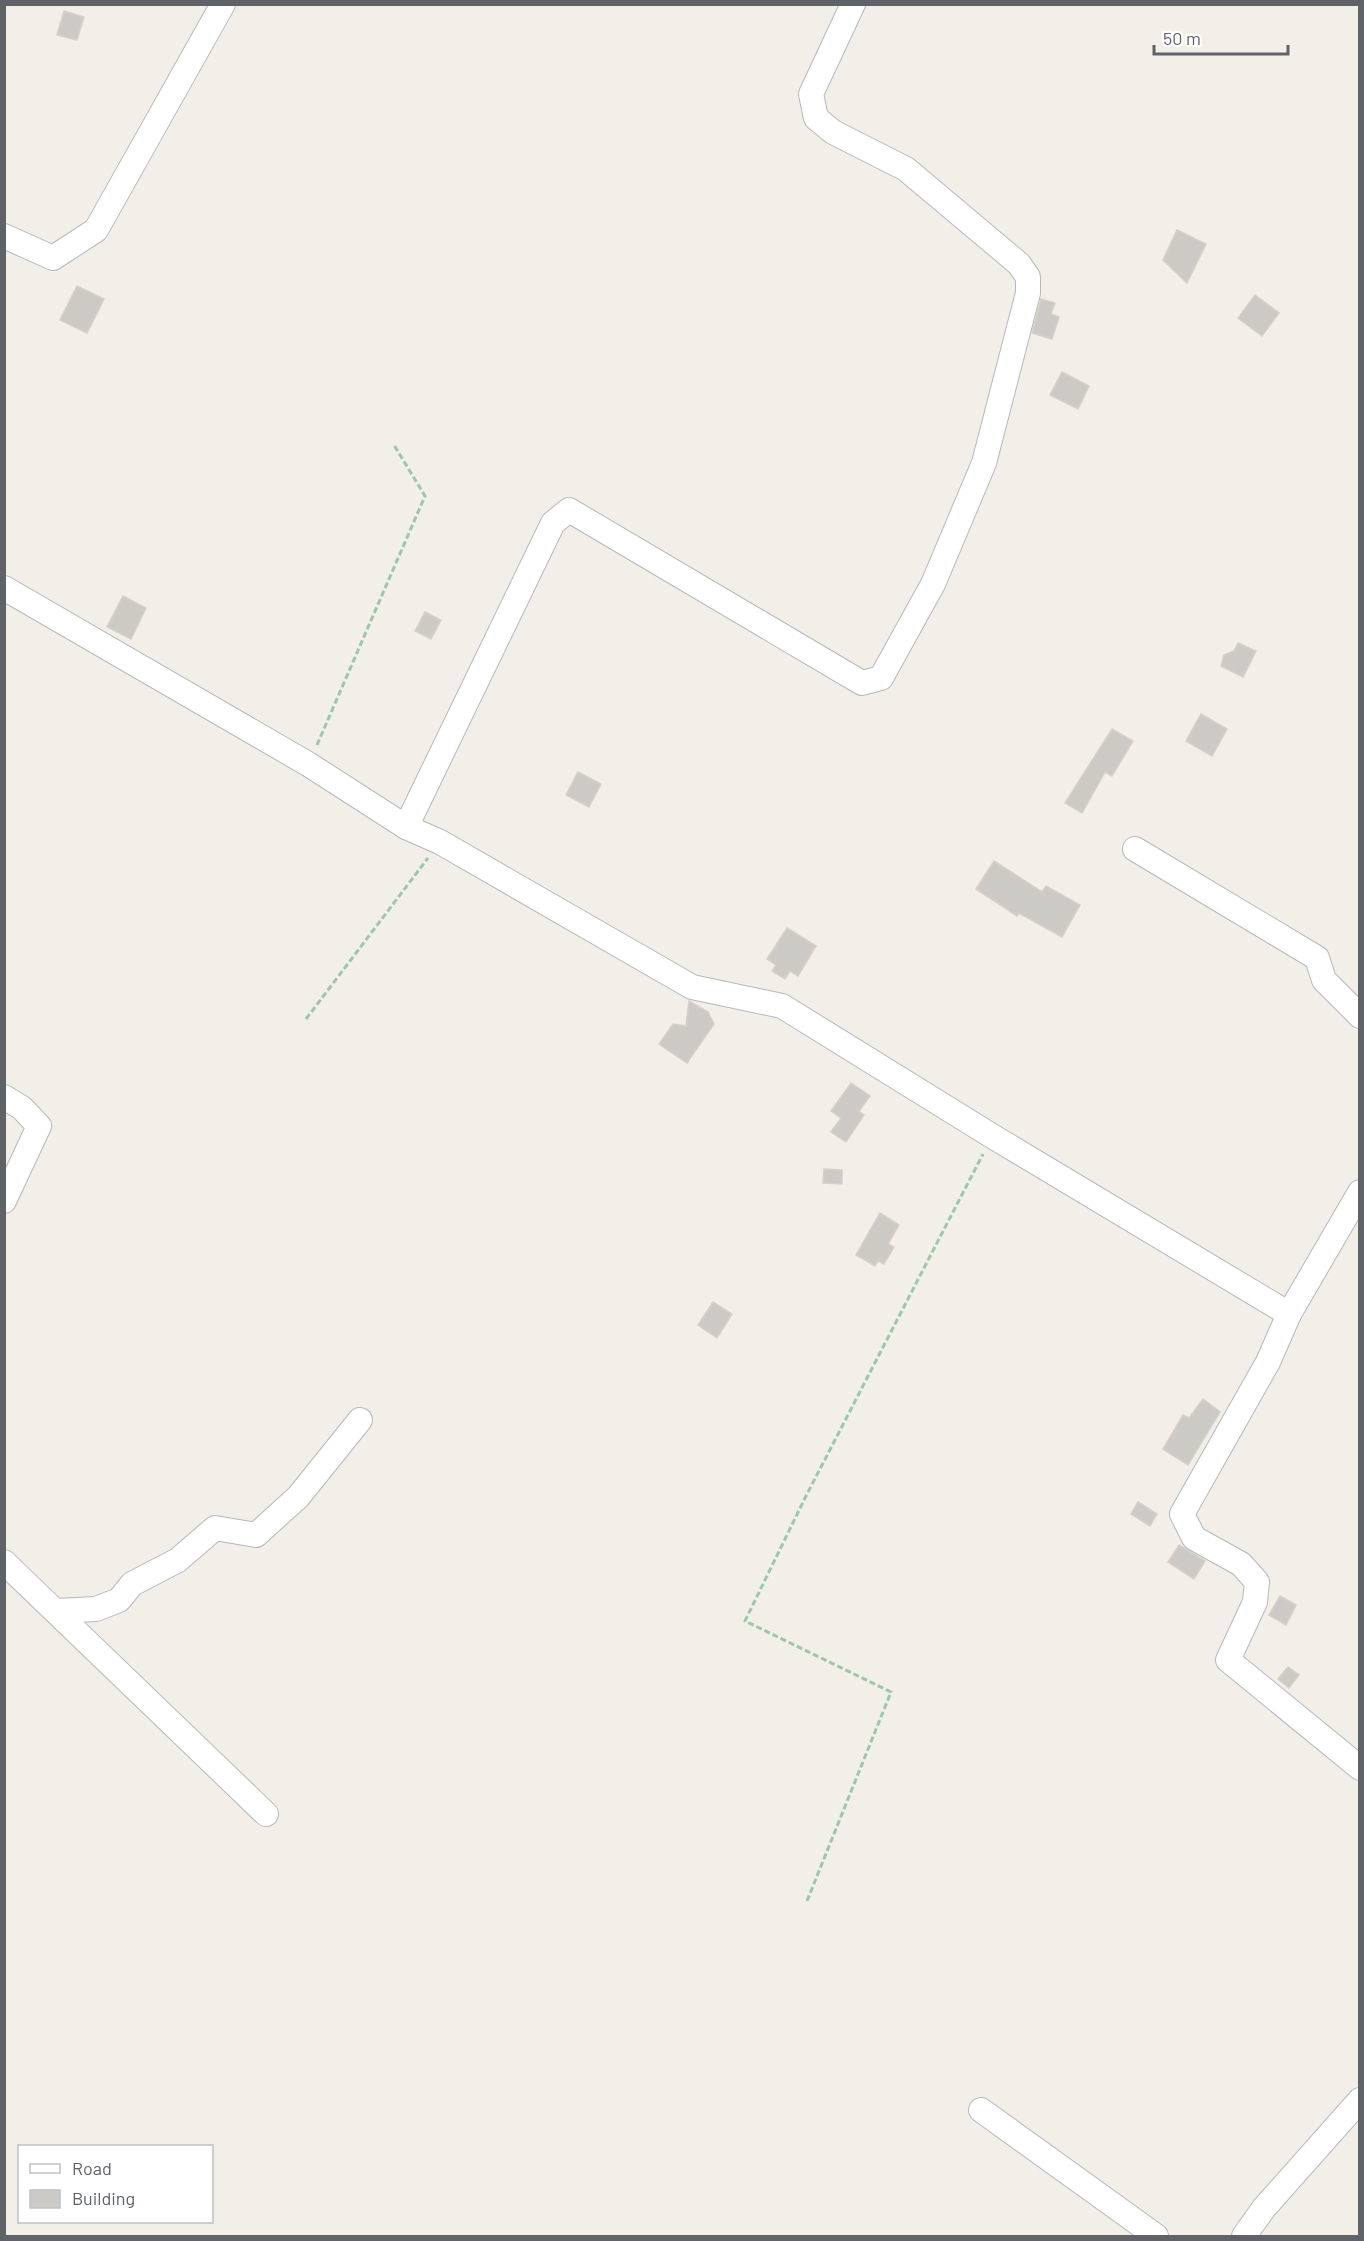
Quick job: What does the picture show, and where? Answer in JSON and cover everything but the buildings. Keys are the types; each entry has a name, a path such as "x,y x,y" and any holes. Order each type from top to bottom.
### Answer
{"street":[{"path":"4,236 53,258 96,230 222,4"},
{"path":"406,827 553,524 569,510 862,683 881,678 933,584 984,463 1028,292 1028,277 1008,254 906,169 833,132 816,118 811,94 853,4"},
{"path":"4,588 308,764 406,827 440,842 692,987 782,1006 992,1136 1289,1314"},
{"path":"1135,849 1317,958 1324,980 1359,1016"},
{"path":"4,1097 22,1108 39,1126 4,1201"},
{"path":"1359,1192 1289,1314 1268,1362 1182,1514 1194,1538 1242,1564 1257,1581 1255,1602 1228,1660 1359,1768"},
{"path":"56,1611 96,1609 119,1600 132,1584 178,1560 215,1528 256,1535 298,1497 360,1420"},
{"path":"4,1562 266,1814"},
{"path":"1244,2236 1264,2208 1359,2100"},
{"path":"981,2110 1156,2236"}],"path":[{"path":"308,764 425,496 394,445"},
{"path":"306,1019 440,842"},
{"path":"807,1901 891,1692 745,1621 806,1496 992,1136"}]}
